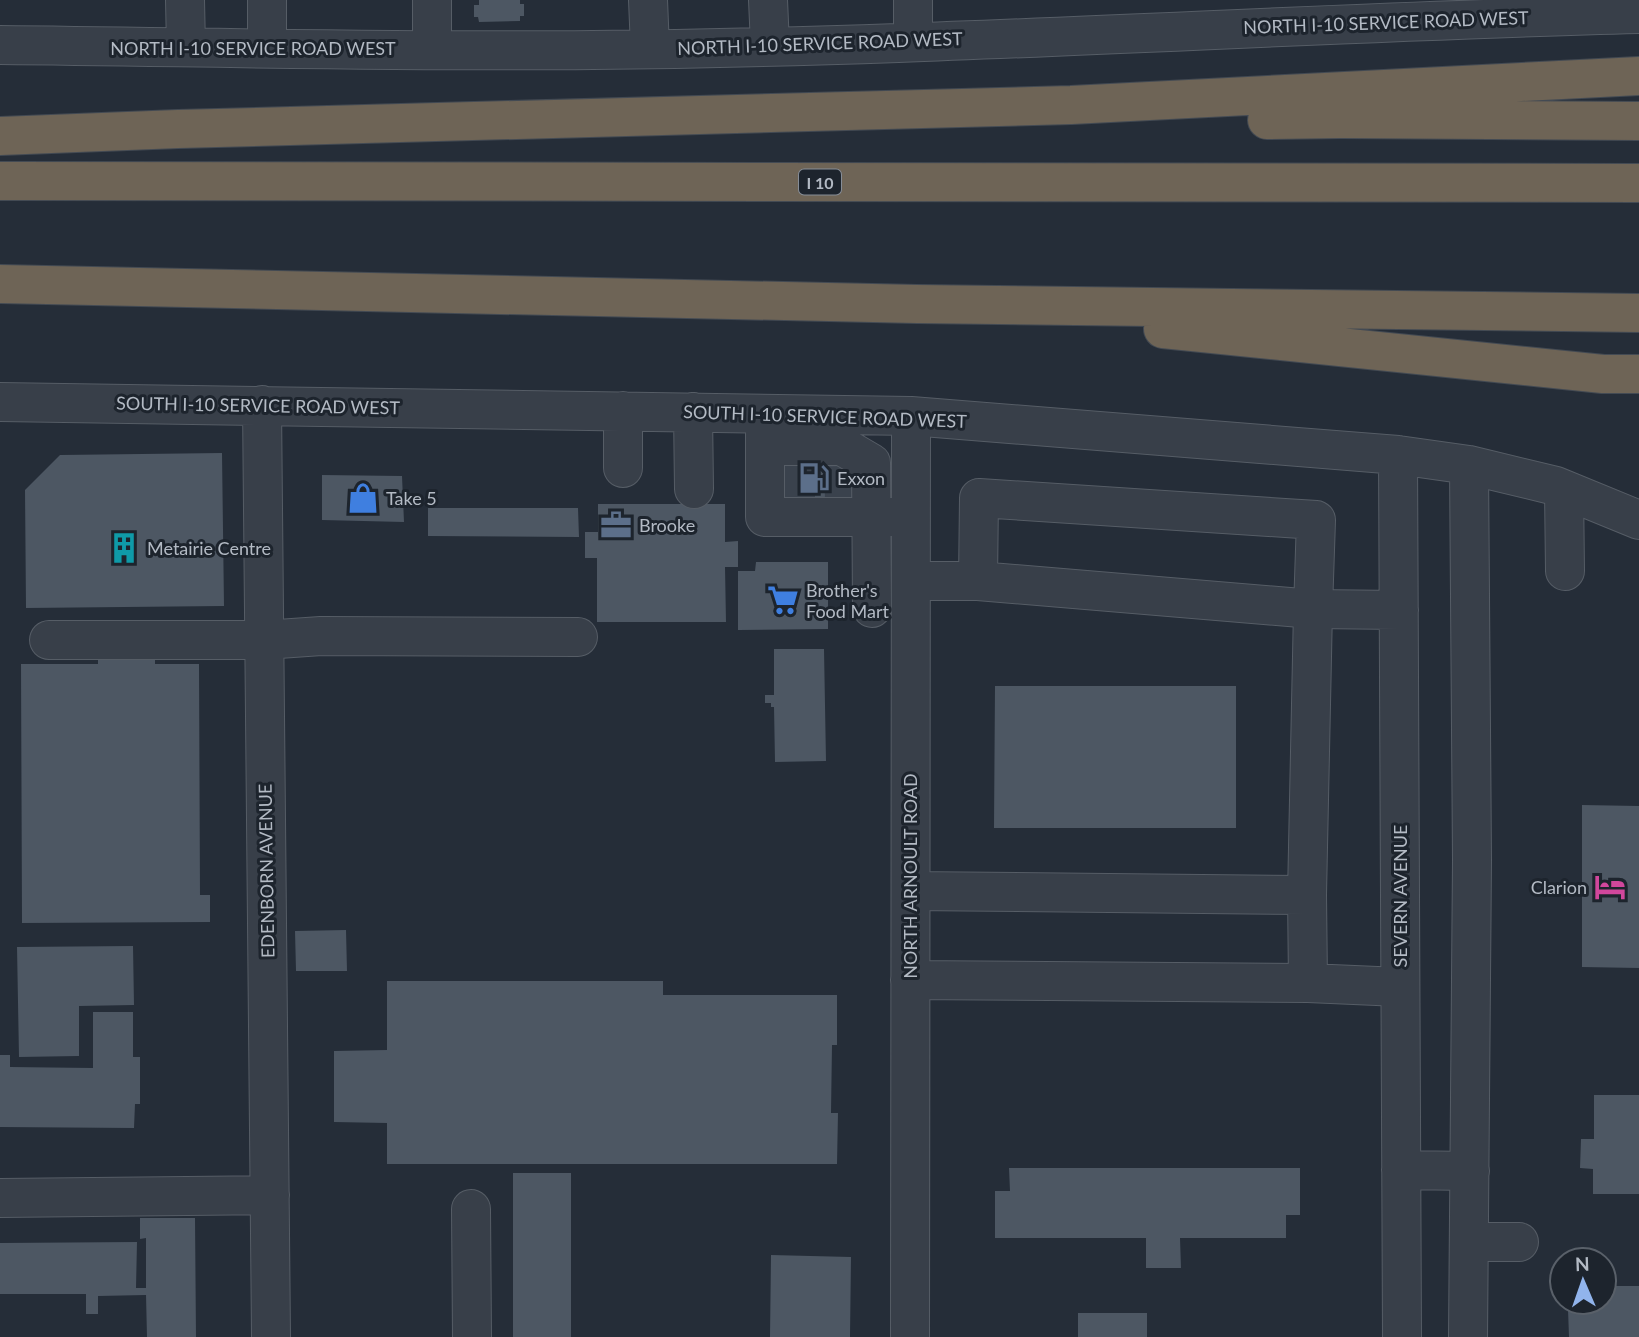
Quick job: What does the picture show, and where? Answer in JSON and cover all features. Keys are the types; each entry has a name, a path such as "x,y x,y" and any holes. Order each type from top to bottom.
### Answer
{"highway":[{"path":"0,137 177,128 1071,105 1639,76"},
{"path":"0,137 227,143 1341,119 1639,121"},
{"name":"I 10","path":"0,181 1639,183"},
{"path":"0,284 917,304 1639,313"},
{"path":"917,304 1603,374 1639,374"}],"street":[{"path":"185,0 186,47"},
{"path":"267,0 267,48"},
{"path":"432,0 432,49"},
{"path":"648,0 650,48"},
{"path":"768,0 770,45"},
{"path":"913,0 913,41"},
{"name":"NORTH I-10 SERVICE ROAD WEST","path":"0,45 650,48 913,41 1306,12 1467,9 1639,14"},
{"name":"SOUTH I-10 SERVICE ROAD WEST","path":"0,402 693,412 785,464 911,416 1398,455 1469,465 1564,490 1639,520"},
{"name":"EDENBORN AVENUE","path":"262,405 271,1337"},
{"path":"623,411 623,468"},
{"path":"693,412 694,489"},
{"name":"NORTH ARNOULT ROAD","path":"910,1337 911,416"},
{"name":"SEVERN AVENUE","path":"1398,455 1402,1337"},
{"path":"785,464 911,517"},
{"path":"785,464 849,489"},
{"path":"1468,1337 1472,860 1469,465"},
{"path":"849,489 872,608"},
{"path":"1564,490 1565,571"},
{"path":"978,581 979,498 1316,520 1307,895 1308,983"},
{"path":"911,581 978,581 1313,609 1399,610"},
{"path":"49,640 264,639 321,636 578,637"},
{"path":"911,891 1307,895"},
{"path":"910,980 1308,983 1401,987"},
{"path":"1401,1170 1470,1171"},
{"path":"0,1198 270,1195"},
{"path":"471,1209 472,1337"},
{"path":"1469,1242 1519,1242"}],"building":[{"path":"479,0 520,0 520,4 524,4 524,16 520,16 520,21 479,22 478,17 474,17 474,5 479,5"},
{"name":"Metairie Centre","path":"222,453 224,606 26,608 25,490 60,455"},
{"path":"773,466 862,466 861,500 773,499"},
{"name":"Take 5","path":"322,475 402,476 404,522 322,520"},
{"path":"598,504 725,504 725,542 738,541 738,567 725,567 726,622 597,622 597,558 585,558 585,532 598,532"},
{"path":"428,508 578,508 579,537 428,536"},
{"name":"Brother's Food Mart","path":"756,562 828,562 828,629 738,630 738,571 755,571"},
{"path":"774,649 824,649 826,761 775,762 774,707 771,707 771,703 765,703 765,695 774,695"},
{"path":"98,651 155,651 155,664 199,664 200,895 210,895 210,922 22,923 21,664 98,664"},
{"path":"995,686 1236,686 1236,828 994,828"},
{"name":"Clarion","path":"1582,805 1639,806 1639,968 1582,967"},
{"path":"346,930 347,971 296,971 295,931"},
{"path":"133,946 134,1005 79,1006 79,1056 19,1057 17,947"},
{"path":"387,981 663,981 663,995 837,995 837,1045 832,1045 831,1113 838,1113 837,1164 387,1164 387,1123 334,1122 334,1051 387,1050"},
{"path":"93,1012 133,1012 133,1057 140,1057 140,1104 135,1104 134,1128 0,1127 0,1055 10,1055 10,1067 93,1068"},
{"path":"1594,1095 1639,1095 1639,1194 1593,1194 1593,1169 1580,1168 1581,1139 1594,1139"},
{"path":"1009,1168 1300,1168 1300,1215 1286,1215 1286,1238 1180,1238 1181,1268 1146,1268 1146,1238 995,1238 995,1191 1010,1191"},
{"path":"513,1173 571,1173 571,1337 513,1337"},
{"path":"140,1218 195,1218 196,1337 147,1337 146,1295 98,1296 98,1314 86,1314 86,1294 0,1294 0,1243 137,1242 136,1288 146,1288 146,1238 140,1239"},
{"path":"771,1255 851,1257 850,1337 770,1337"},
{"path":"1618,1286 1639,1286 1639,1337 1569,1337 1568,1316 1618,1316"},
{"path":"1078,1313 1147,1313 1147,1337 1078,1337"}],"tunnel":[{"path":"796,466 796,499"},
{"path":"843,466 844,499"}],"place":[{"name":"Exxon","path":"814,478"},
{"name":"Take 5","path":"363,498"},
{"name":"Brooke","path":"616,525"},
{"name":"Metairie Centre","path":"124,548"},
{"name":"Brother's Food Mart","path":"783,600"},
{"name":"Clarion","path":"1610,887"}]}
